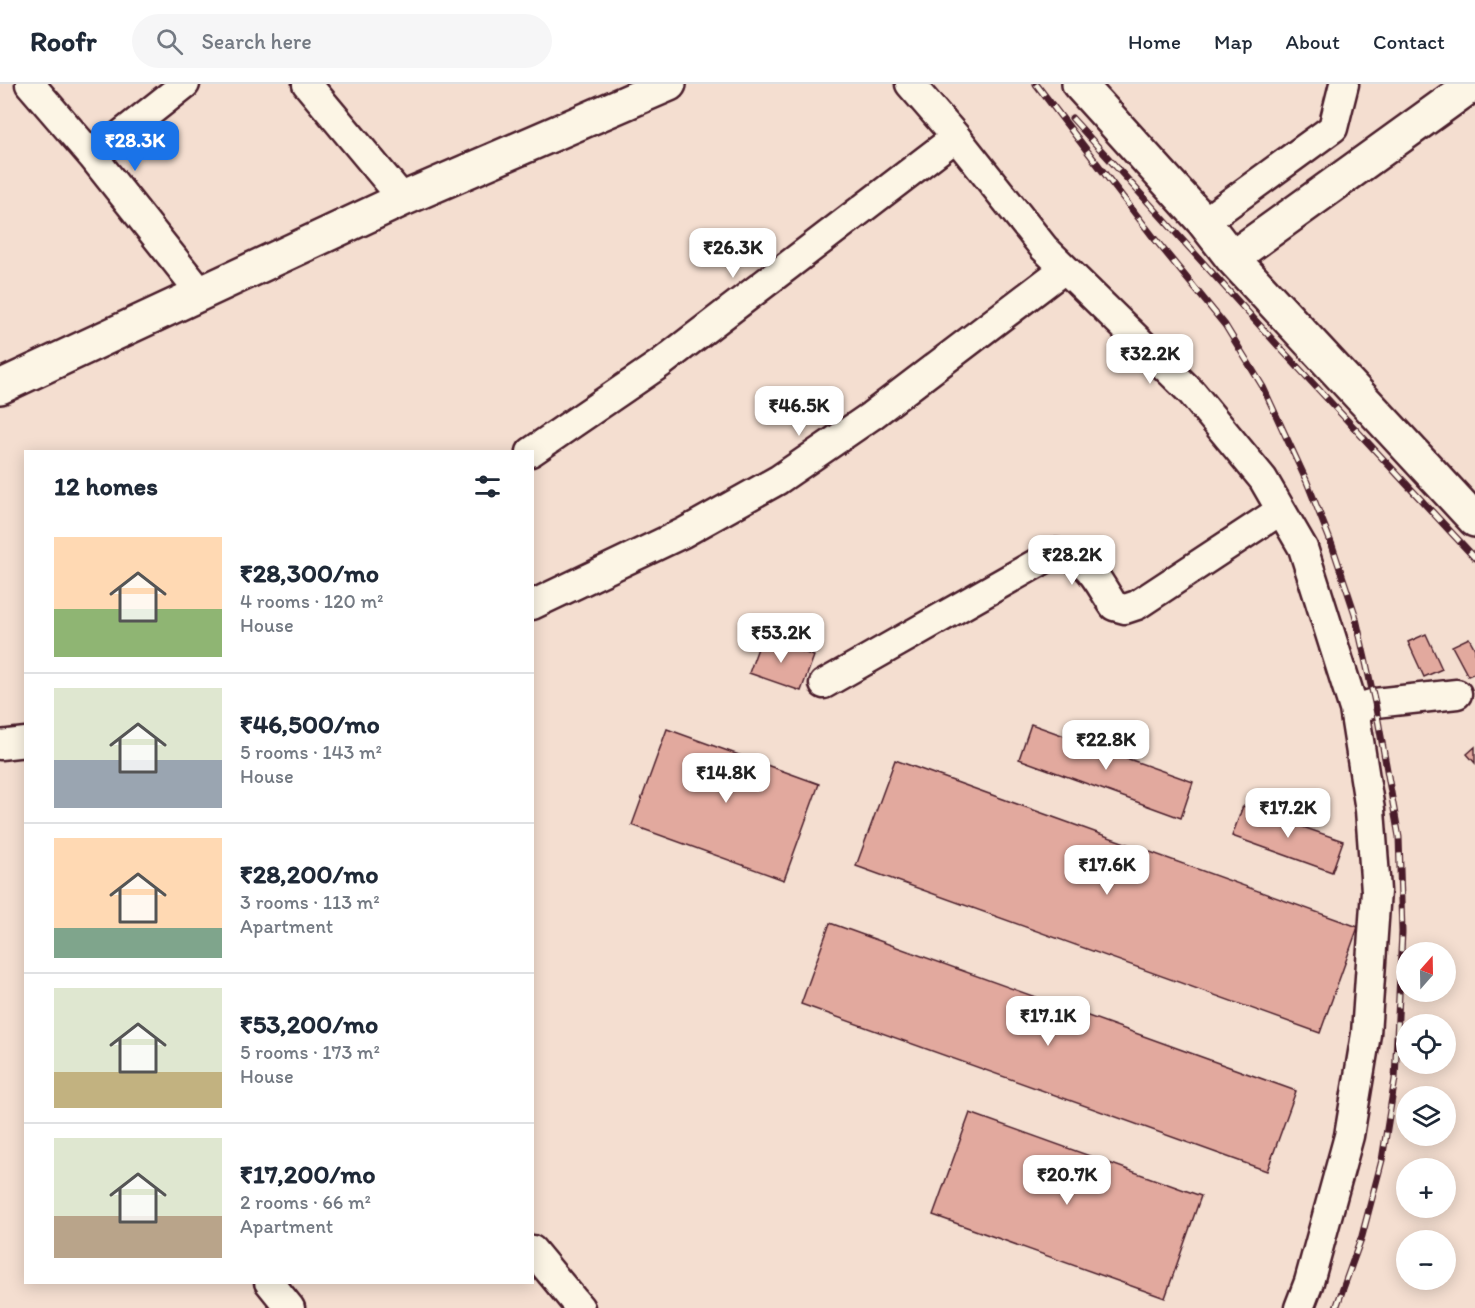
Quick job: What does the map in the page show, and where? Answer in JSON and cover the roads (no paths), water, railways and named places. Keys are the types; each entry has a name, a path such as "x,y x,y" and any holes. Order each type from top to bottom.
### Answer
{"main road":[{"path":"0,387 404,199 669,84"},
{"path":"1079,84 1204,222 1232,258 1475,520"},
{"path":"1232,258 1473,84"}],"street":[{"path":"30,84 93,157 201,293"},
{"path":"93,157 185,84"},
{"path":"307,84 404,199"},
{"path":"910,84 956,136 1044,248 1192,393 1263,479 1304,548 1354,709 1370,810 1376,891 1366,1034 1349,1136 1309,1282 1299,1308"},
{"path":"1204,222 1334,128 1344,84"},
{"path":"534,450 661,363 956,136"},
{"path":"534,604 684,533 778,480 871,416 1064,269"},
{"path":"824,684 1055,553 1069,554 1084,563 1114,606 1125,609 1137,605 1281,510"},
{"path":"1354,709 1375,703 1457,694"},
{"path":"0,745 24,742"},
{"path":"534,1252 580,1308"},
{"path":"271,1284 290,1308"}],"railway":[{"path":"1036,84 1154,238 1225,325 1263,387 1307,482 1332,545 1355,614 1375,703 1399,837 1402,932 1395,1079 1382,1160 1362,1236 1336,1308"},
{"path":"1072,118 1281,349 1475,558"}]}
